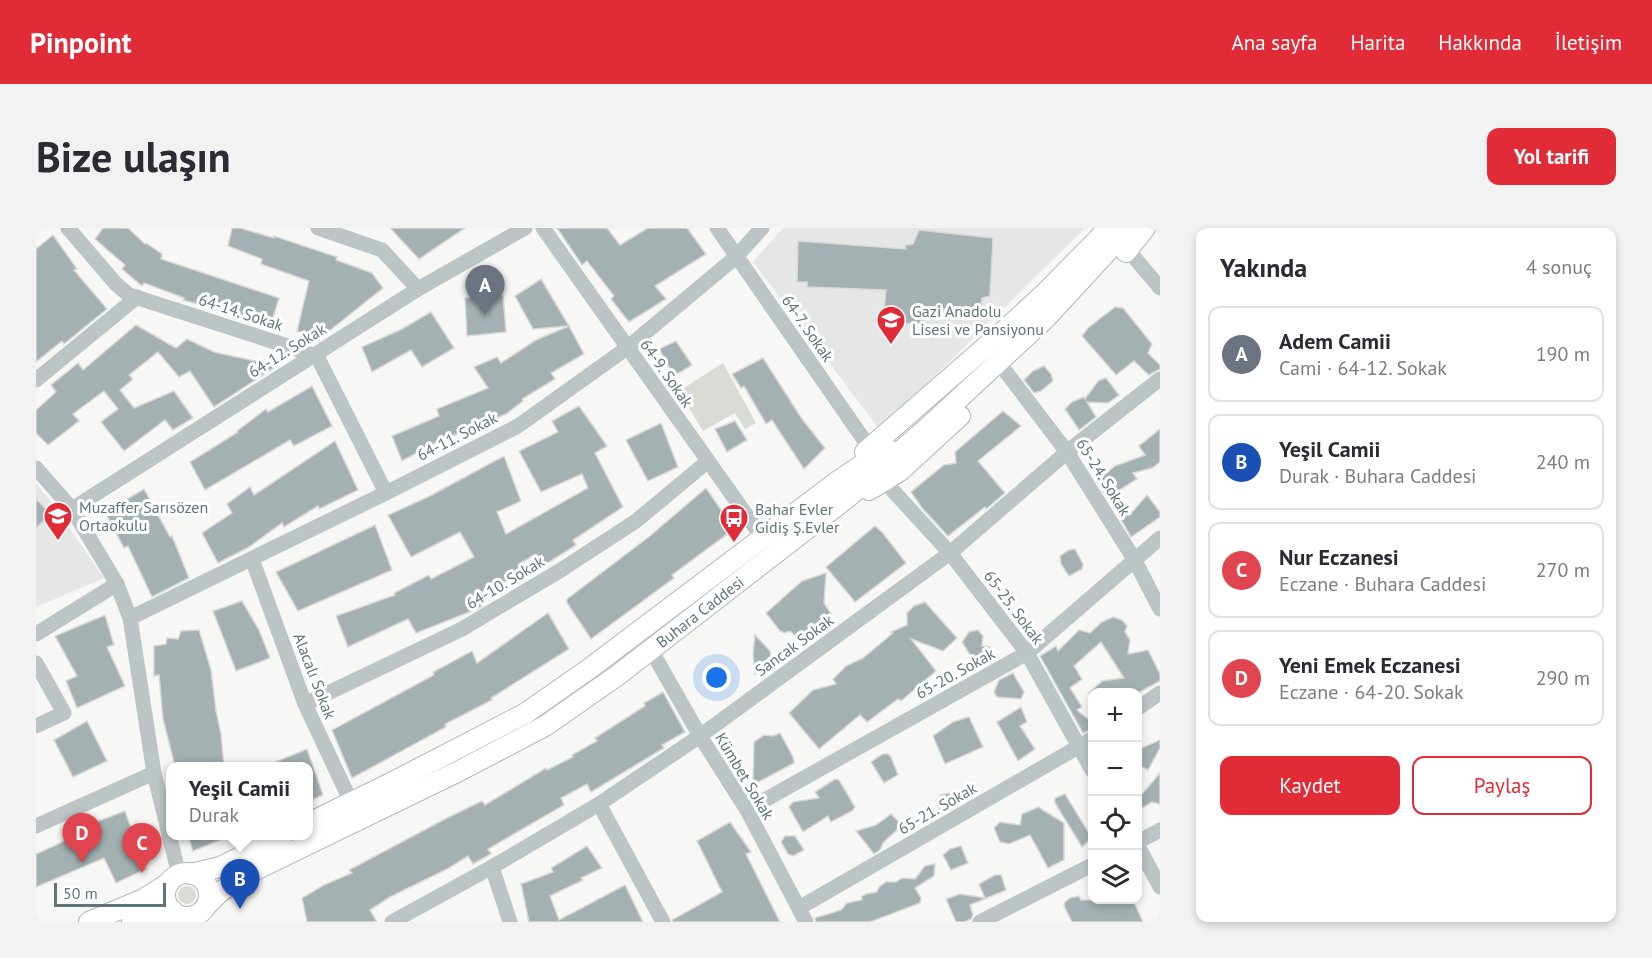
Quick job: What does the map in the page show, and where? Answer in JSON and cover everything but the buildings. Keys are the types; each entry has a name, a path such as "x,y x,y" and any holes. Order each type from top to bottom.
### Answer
{"main road":[{"path":"843,489 869,447 1005,330 1109,228"},
{"name":"Buhara Caddesi","path":"313,821 351,804 526,713 589,669 762,537 843,489 876,456 924,420 1041,313 1120,228"},
{"name":"Buhara Caddesi","path":"202,913 220,892 249,873 459,771 545,726 651,650 843,489 927,428 1046,318 1129,228"},
{"path":"843,489 885,482 916,457 1006,372 1128,250 1146,228"},
{"path":"89,922 151,896 180,878 220,867 276,840"},
{"path":"132,922 158,913 190,917 202,913 209,896 203,880 180,878"},
{"path":"175,915 166,899 180,878"}],"street":[{"name":"64-14. Sokak","path":"68,228 116,284 129,295 312,355"},
{"path":"318,228 382,250 418,289"},
{"name":"64-12. Sokak","path":"72,510 418,289 525,228"},
{"name":"64-9. Sokak","path":"543,228 762,537"},
{"name":"64-7. Sokak","path":"717,228 869,447"},
{"name":"64-11. Sokak","path":"130,618 518,426 627,348 736,256 762,228"},
{"path":"1128,250 1160,288"},
{"path":"36,380 137,297"},
{"path":"312,355 319,360 386,493"},
{"name":"65-24. Sokak","path":"1006,372 1067,452 1134,559 1160,609"},
{"name":"Sancak Sokak","path":"398,920 598,804 700,736 950,553 1067,452 1160,379"},
{"name":"64-10. Sokak","path":"305,704 462,628 551,576 636,521 707,462"},
{"path":"36,468 72,510 117,584 130,618 154,773 166,821"},
{"name":"65-25. Sokak","path":"885,482 950,553 1027,653 1088,763"},
{"name":"65-20. Sokak","path":"747,810 1027,653 1160,538"},
{"name":"Alacalı Sokak","path":"252,559 305,704 351,804"},
{"path":"36,634 117,584"},
{"name":"Kümbet Sokak","path":"651,650 700,736 747,810 802,915"},
{"path":"36,663 64,713 36,726"},
{"path":"1142,705 1160,693"},
{"name":"65-21. Sokak","path":"802,915 1088,742"},
{"path":"36,826 154,773"},
{"path":"598,804 663,922"},
{"path":"1142,841 1160,830"},
{"path":"171,840 180,878"},
{"path":"1140,850 1160,887"},
{"path":"492,867 510,922"},
{"path":"980,922 1088,867"}],"shaded area":[{"name":"Gazi Anadolu Lisesi ve Pansiyonu","path":"783,228 1085,228 880,430 753,262"},
{"path":"723,363 756,423 745,429 735,413 703,431 679,391"},
{"name":"Muzaffer Sarısözen Ortaokulu","path":"36,483 104,578 36,607"},
{"path":"187,886 193,889 196,895 193,901 187,904 181,901 178,895 181,889"}],"place":[{"name":"Adem Camii","path":"485,315"},
{"name":"Gazi Anadolu Lisesi ve Pansiyonu","path":"891,346"},
{"name":"Muzaffer Sarısözen Ortaokulu","path":"58,542"},
{"name":"Bahar Evler Gidiş Ş.Evler","path":"734,544"},
{"name":"Yeni Emek Eczanesi","path":"82,863"},
{"name":"Nur Eczanesi","path":"142,873"},
{"name":"Yeşil Camii","path":"240,909"}]}
